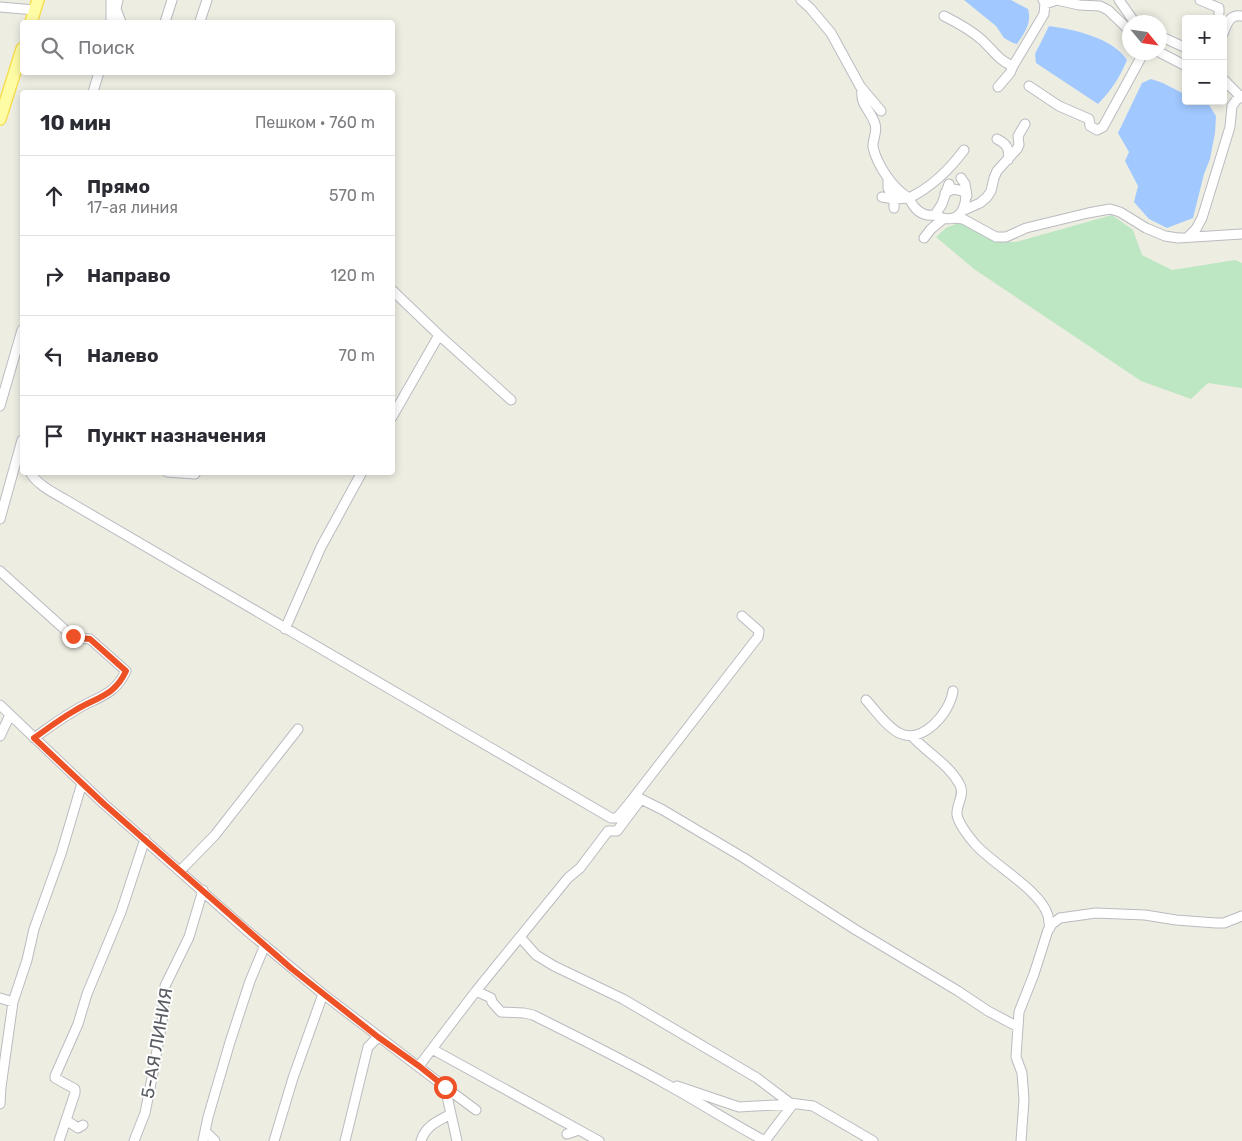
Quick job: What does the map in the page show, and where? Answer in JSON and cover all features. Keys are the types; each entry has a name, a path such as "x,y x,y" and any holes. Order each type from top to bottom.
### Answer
{"main road":[{"path":"32,20 36,5"},
{"path":"0,120 20,55"}],"street":[{"path":"111,0 111,20"},
{"path":"118,0 116,9 120,20"},
{"path":"166,20 172,0"},
{"path":"200,20 207,0"},
{"path":"800,0 810,8 831,33 862,89 881,111"},
{"path":"998,87 1010,73 1044,14 1044,2 1056,0 1079,5 1100,6 1108,10 1122,23"},
{"path":"1118,0 1129,15"},
{"path":"1200,0 1219,8 1219,13"},
{"path":"0,6 36,5"},
{"path":"1227,25 1230,18 1236,15 1242,16"},
{"path":"944,16 972,32 996,53 1005,64 1013,66"},
{"path":"1167,39 1182,46"},
{"path":"1167,56 1182,64"},
{"path":"1029,86 1059,106 1089,119 1090,126 1097,130 1102,127 1140,60"},
{"path":"94,90 98,75"},
{"path":"1227,83 1240,95"},
{"path":"862,89 861,100 876,126 873,146 888,179 909,198 912,206 920,213 939,219 963,219 996,237 1006,237 1026,228 1110,209 1120,212 1146,228 1165,236 1188,237 1242,234"},
{"path":"1227,90 1240,95"},
{"path":"1188,237 1196,229 1202,218 1230,127 1232,106 1240,95"},
{"path":"962,211 980,203 991,191 997,172 1019,145 1018,136 1025,124"},
{"path":"997,139 1008,148 1011,155"},
{"path":"894,204 919,193 931,184 958,159 964,150"},
{"path":"954,218 965,206 965,184 961,178"},
{"path":"888,179 888,188 894,204"},
{"path":"924,238 939,219 949,184"},
{"path":"945,193 953,189 963,191 975,206"},
{"path":"882,197 894,204"},
{"path":"395,293 438,335 511,400"},
{"path":"395,412 438,335"},
{"path":"0,406 20,337"},
{"path":"0,519 19,466"},
{"path":"32,475 44,487 285,630 611,818 616,818 627,806 758,636 759,631 742,616"},
{"path":"285,630 321,548 360,475"},
{"path":"0,571 73,636 79,639 90,639 126,671 121,681 108,694 74,710 34,738"},
{"path":"912,736 930,728 943,715 950,704 953,692"},
{"path":"866,700 898,733 912,736 923,748 937,757 954,776 961,787 962,797 958,804 957,815 961,824 975,844 1025,886 1045,907 1050,928"},
{"path":"0,705 82,783 265,945 323,994 476,1110"},
{"path":"0,736 10,715"},
{"path":"180,871 215,835 298,729"},
{"path":"0,1104 13,1002 27,960 34,929 61,854 82,783"},
{"path":"419,1066 476,991 568,878 580,868 608,831 617,831 641,799 744,858 988,1011 1018,1027"},
{"path":"60,1141 75,1088 54,1076 78,1024 87,994 121,912 145,839"},
{"name":"5-АЯ ЛИНИЯ","path":"134,1141 145,1113 153,1073 162,1022 165,986 189,937 203,890"},
{"path":"1021,1141 1024,1100 1022,1073 1016,1057 1018,1027 1021,1007 1052,924 1060,918 1087,914 1145,915 1216,923 1224,923 1242,916"},
{"path":"520,937 536,955 554,966 623,999 757,1078 776,1091 782,1098 793,1104"},
{"path":"215,1141 204,1136 208,1117 240,1009 265,945"},
{"path":"476,991 491,998 492,1002 501,1012 532,1015 608,1052 765,1141 793,1104"},
{"path":"274,1141 293,1078 323,994"},
{"path":"0,998 13,1002"},
{"path":"345,1141 368,1047 378,1037"},
{"path":"432,1049 599,1141"},
{"path":"664,1083 686,1088 739,1107 793,1104 813,1106 873,1141"},
{"path":"445,1087 457,1141"},
{"path":"421,1141 423,1133 451,1114"},
{"path":"66,1120 78,1128 82,1125"},
{"path":"567,1134 579,1130"}],"green space":[{"path":"1112,215 1133,230 1142,255 1172,270 1235,260 1242,263 1242,388 1208,383 1191,399 1141,381 974,269 936,237 946,228 960,222 1000,241 1016,242"}],"water":[{"path":"964,0 1011,0 1028,9 1028,23 1025,32 1017,44 1004,38 996,26"},
{"path":"1049,26 1081,32 1102,40 1121,52 1122,60 1127,60 1115,84 1098,104 1036,63 1035,54"},
{"path":"1151,79 1163,83 1182,93 1182,105 1209,105 1216,116 1210,159 1204,174 1193,218 1167,228 1149,219 1134,202 1138,186 1125,161 1129,152 1118,133 1142,83"}],"route":[{"path":"73,636 79,639 90,639 126,671 116,688 108,694 74,710 34,738 104,804 292,969 445,1087"}]}
